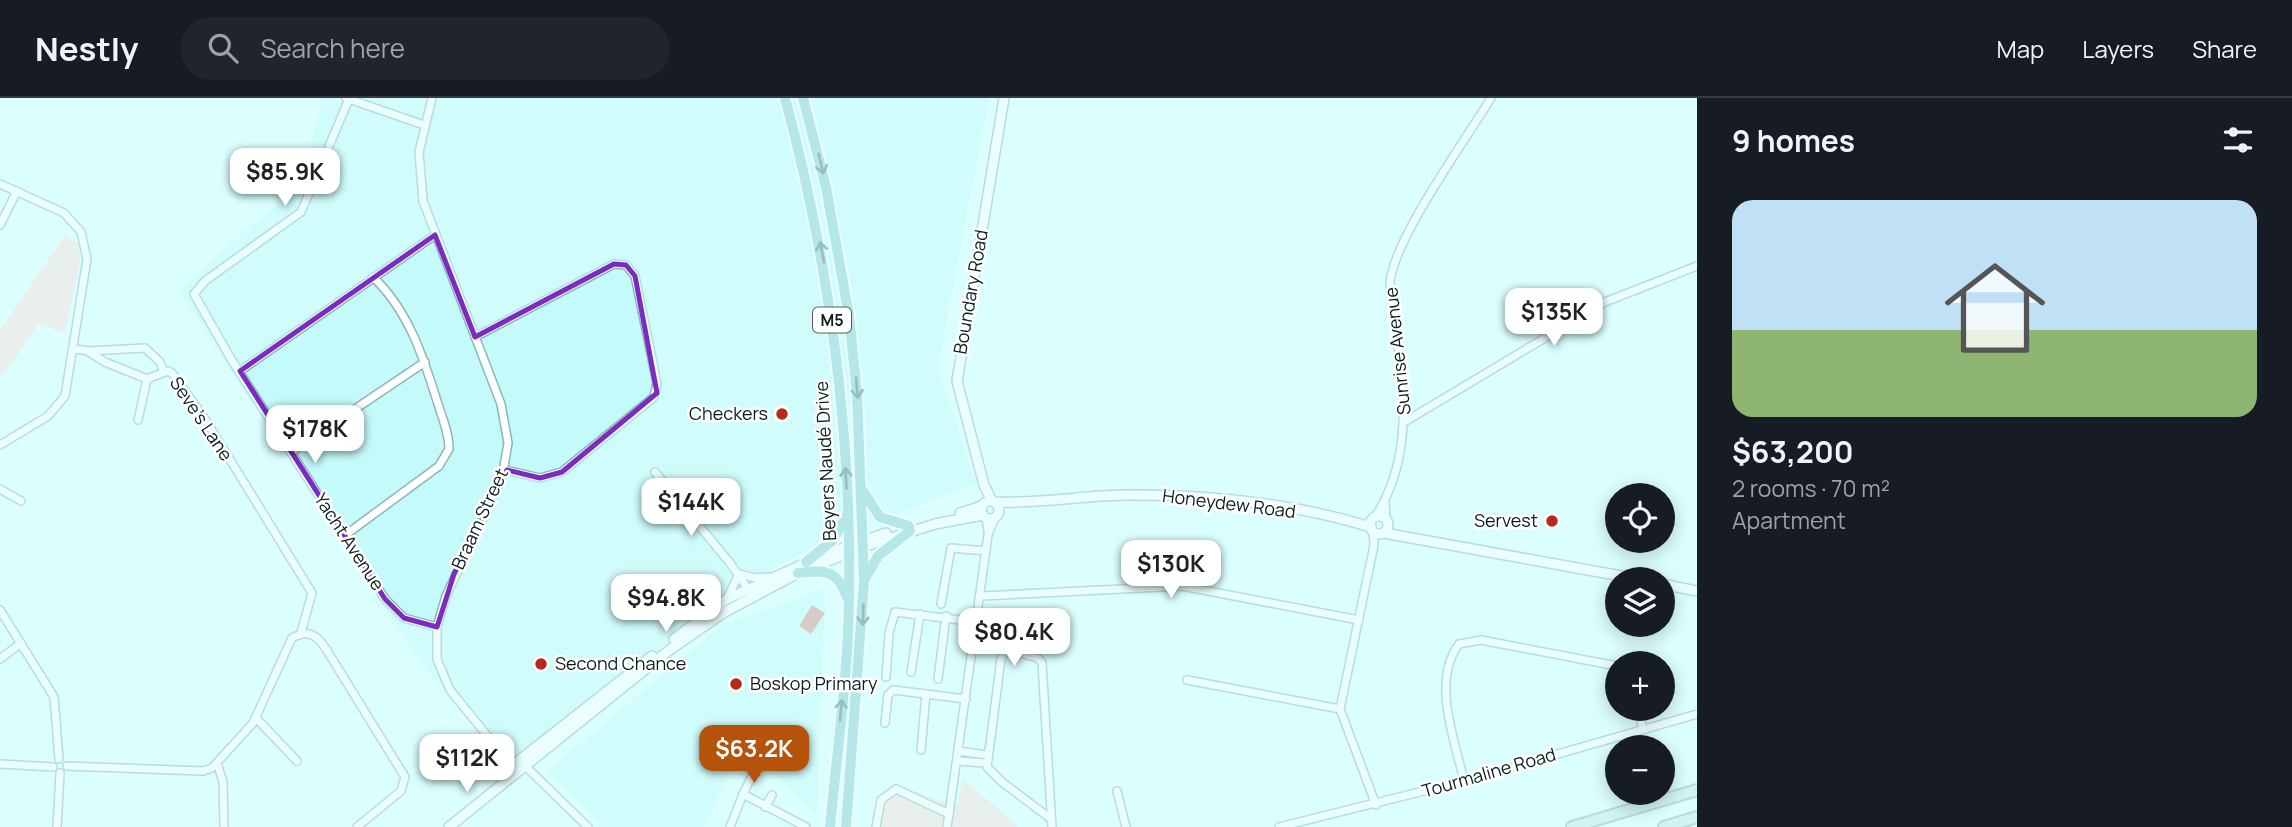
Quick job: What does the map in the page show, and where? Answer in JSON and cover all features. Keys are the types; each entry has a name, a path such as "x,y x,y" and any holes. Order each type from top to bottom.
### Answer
{"main road":[{"name":"Beyers Naudé Drive","path":"785,98 813,208 831,309 840,383 848,514 849,603 830,827"},
{"name":"Beyers Naudé Drive","path":"803,98 826,187 849,316 858,393 864,581 846,827"},
{"path":"861,485 880,517 909,529 878,556 864,581"},
{"path":"806,562 833,540 848,514"},
{"path":"798,573 822,569 835,575 849,603"},
{"path":"1572,827 1697,790"},
{"path":"1664,827 1697,817"}],"street":[{"name":"Braam Street","path":"432,98 424,125 420,177 435,235 505,417 508,443 505,470 454,574 437,627 437,659 450,690 519,767 588,827"},
{"name":"Boundary Road","path":"947,827 982,596 989,510 957,381 1004,98"},
{"name":"Sunrise Avenue","path":"1376,527 1400,456 1406,421 1390,282 1392,270 1409,232 1491,98"},
{"path":"348,99 424,125"},
{"name":"Yacht Avenue","path":"348,99 301,212 194,290 194,298 344,536 397,614 437,627"},
{"path":"0,184 64,214 81,232 87,259 69,383 61,403 48,416 0,445"},
{"path":"0,225 17,191"},
{"path":"240,371 435,235"},
{"path":"475,337 614,264 626,265 635,276 657,393 562,472 540,478 505,470"},
{"path":"1406,421 1605,302 1697,266"},
{"path":"344,536 439,466 449,449 425,362 394,299 373,276"},
{"path":"74,349 89,351 145,348 160,362 164,372"},
{"path":"89,351 104,362 147,379"},
{"path":"291,452 425,362"},
{"name":"Seve's Lane","path":"138,420 147,379 164,372 172,373 198,409 312,593 301,633"},
{"path":"655,472 739,574 751,593"},
{"path":"0,489 21,501"},
{"name":"Honeydew Road","path":"849,549 909,529 1022,504 1121,495 1194,497 1352,521 1407,536 1605,573"},
{"name":"Sunrise Avenue","path":"1385,502 1387,521"},
{"name":"Honeydew Road","path":"1376,527 1387,521 1407,536"},
{"path":"1376,527 1340,709 1376,804"},
{"path":"941,604 951,548 986,551"},
{"path":"519,767 674,646 774,576 806,562 849,549"},
{"path":"449,827 589,702 727,599 751,593 849,549"},
{"path":"739,574 756,578 774,576"},
{"path":"727,599 739,574"},
{"path":"982,596 1182,586 1359,620"},
{"path":"1675,587 1697,591"},
{"path":"0,610 54,697 59,759 56,770 57,827"},
{"path":"886,677 892,616 901,611 977,622"},
{"path":"911,672 920,614"},
{"path":"938,679 946,616"},
{"path":"0,764 56,770 67,766 203,771 217,763 256,718 292,638 301,633 316,635 404,773 401,791 357,827"},
{"path":"1464,781 1446,696 1453,654 1459,644 1481,640 1605,664"},
{"path":"0,659 21,643"},
{"path":"987,759 1004,651 1013,649 1038,658 1042,663 1051,823"},
{"path":"1187,680 1340,709"},
{"path":"885,723 891,691 966,699"},
{"path":"921,750 926,694"},
{"name":"Tourmaline Road","path":"1279,827 1464,781 1697,713"},
{"path":"256,718 297,761"},
{"path":"1641,721 1643,729"},
{"path":"958,751 987,759 1002,782 1051,823"},
{"path":"59,759 67,766"},
{"path":"957,761 987,759"},
{"path":"217,763 223,782 224,827"},
{"path":"730,827 729,821 751,778"},
{"path":"876,827 881,800 896,789 949,814"},
{"path":"1117,791 1126,827"},
{"path":"743,794 806,827"},
{"path":"765,807 772,795"}],"highlighted area":[{"path":"435,235 475,337 614,264 626,265 635,276 657,393 562,472 540,478 507,470 454,574 437,627 404,618 385,599 240,371"}],"shaded area":[{"path":"318,98 989,98 938,367 976,484 829,538 749,582 506,762 421,663 179,290 299,184 323,101"},
{"path":"65,235 78,243 80,262 65,334 39,323 6,372 0,376 0,330"},
{"name":"Boskop Primary","path":"825,589 817,815 743,744 704,827 601,827 548,771 723,624"},
{"path":"812,605 825,613 811,634 799,626"},
{"path":"963,779 1019,827 878,827 880,806 895,785 957,806"}],"place":[{"name":"Checkers","path":"782,414"},
{"name":"Servest","path":"1552,521"},
{"name":"Second Chance","path":"541,664"},
{"name":"Boskop Primary","path":"736,684"}]}
